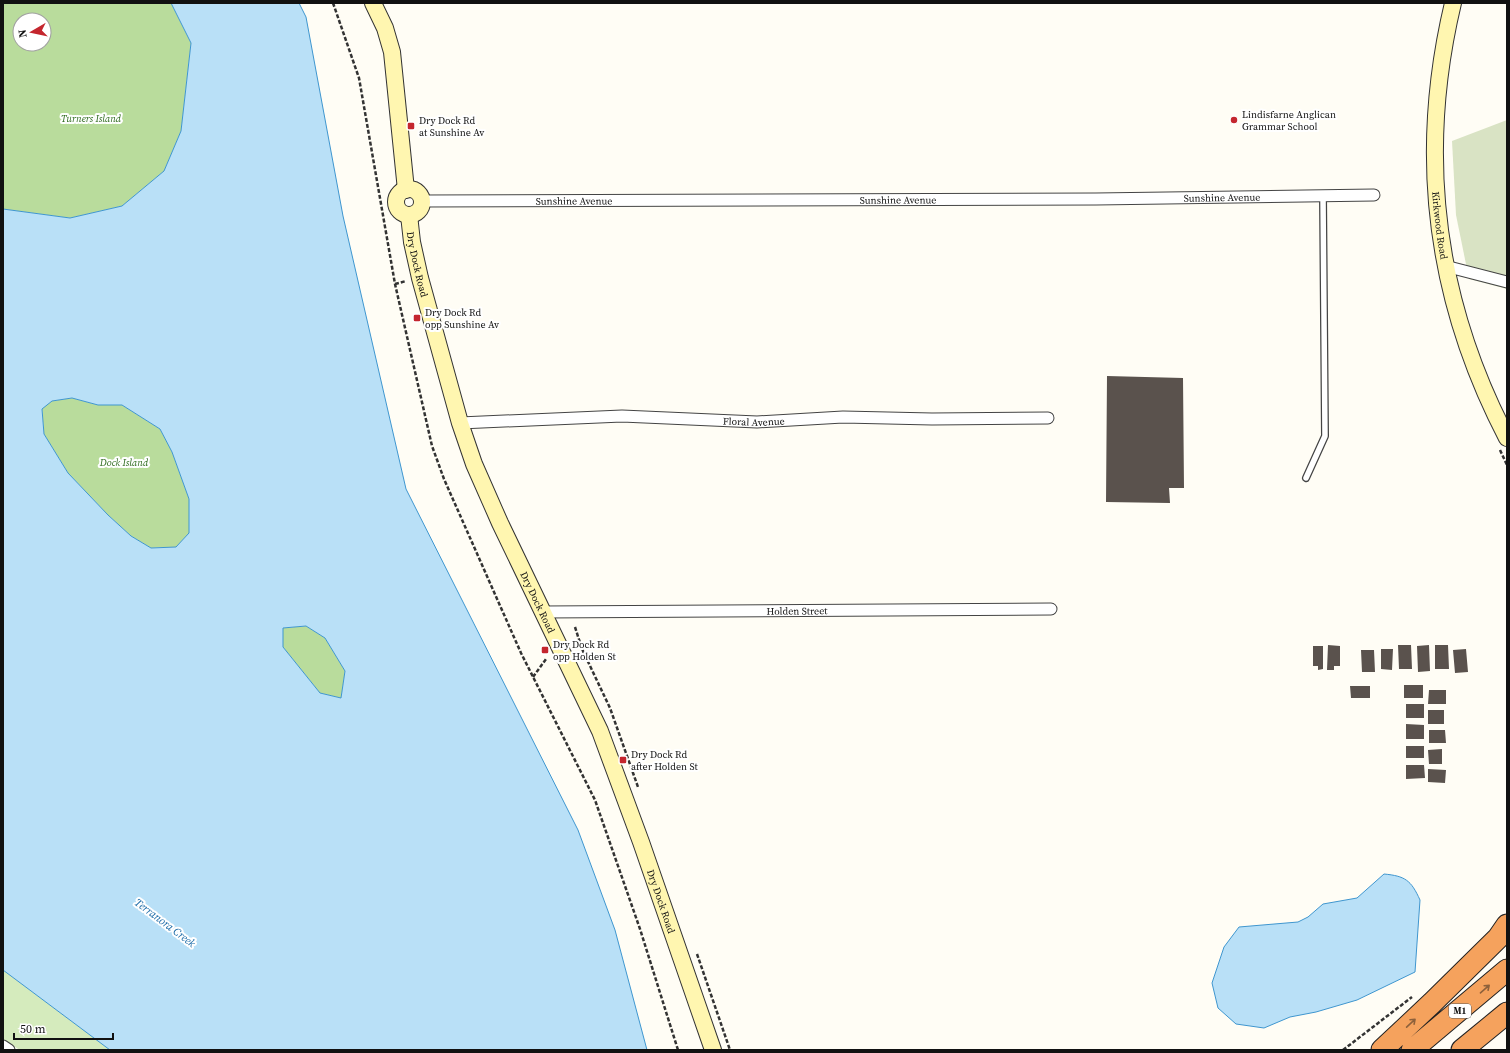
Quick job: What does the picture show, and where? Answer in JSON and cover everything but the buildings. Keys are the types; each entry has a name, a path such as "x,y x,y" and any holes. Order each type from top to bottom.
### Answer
{"highway":[{"path":"1382,1050 1498,938 1507,926"},
{"name":"M1","path":"1412,1050 1507,970"},
{"path":"1462,1050 1507,1013"}],"street":[{"path":"372,3 385,28 392,52 406,190"},
{"name":"Kirkwood Road","path":"1453,3 1442,53 1435,123 1434,160 1436,204 1445,266 1470,355 1485,394 1507,438"},
{"path":"406,190 417,192 422,201 418,211 409,215 399,211 396,203 398,195 406,190"},
{"name":"Sunshine Avenue","path":"422,201 1096,199 1374,195"},
{"name":"Dry Dock Road","path":"409,215 412,242 420,278 460,423 476,471 608,752 713,1050"},
{"path":"1445,266 1507,282"},
{"name":"Floral Avenue","path":"460,423 622,416 757,422 844,417 932,419 1048,418"},
{"name":"Holden Street","path":"543,612 1051,609"},
{"path":"3,1046 9,1050"}],"lane":[{"path":"1306,478 1325,436 1323,195"}],"path":[{"path":"333,3 359,78 395,284 432,446 444,479 533,677 595,800 640,929 678,1050"},
{"path":"395,284 407,281"},
{"path":"533,677 546,659"},
{"path":"1344,1050 1416,993"}],"green space":[{"name":"Turners Island","path":"3,3 171,3 191,43 181,131 164,171 122,206 70,218 3,209"},
{"path":"1507,120 1507,289 1469,279 1456,215 1452,141"},
{"name":"Dock Island","path":"72,398 98,405 122,405 160,429 172,452 189,499 189,533 176,547 151,548 131,536 108,515 68,473 44,434 42,408 52,401"},
{"path":"306,626 325,638 345,671 341,698 320,693 283,647 283,628"},
{"path":"3,970 110,1050 20,1050 3,1040"}],"water":[{"name":"Terranora Creek","path":"171,3 299,3 306,17 343,216 406,489 578,830 615,930 647,1050 110,1050 3,970 3,209 70,218 122,206 164,171 181,131 191,43","holes":["72,398 98,405 122,405 160,429 172,452 189,499 189,533 176,547 151,548 131,536 108,515 68,473 44,434 42,409 52,401","306,626 325,638 345,671 341,698 320,693 283,647 283,628"]},
{"path":"1384,874 1397,876 1406,880 1414,888 1420,900 1415,972 1357,1000 1316,1012 1290,1017 1264,1028 1236,1024 1218,1008 1212,983 1224,947 1239,927 1298,922 1308,917 1323,904 1357,898"}],"place":[{"name":"Lindisfarne Anglican Grammar School","path":"1234,120"},
{"name":"Dry Dock Rd at Sunshine Av","path":"411,126"},
{"name":"Dry Dock Rd opp Sunshine Av","path":"417,318"},
{"name":"Dry Dock Rd opp Holden St","path":"545,650"},
{"name":"Dry Dock Rd after Holden St","path":"623,760"}]}
